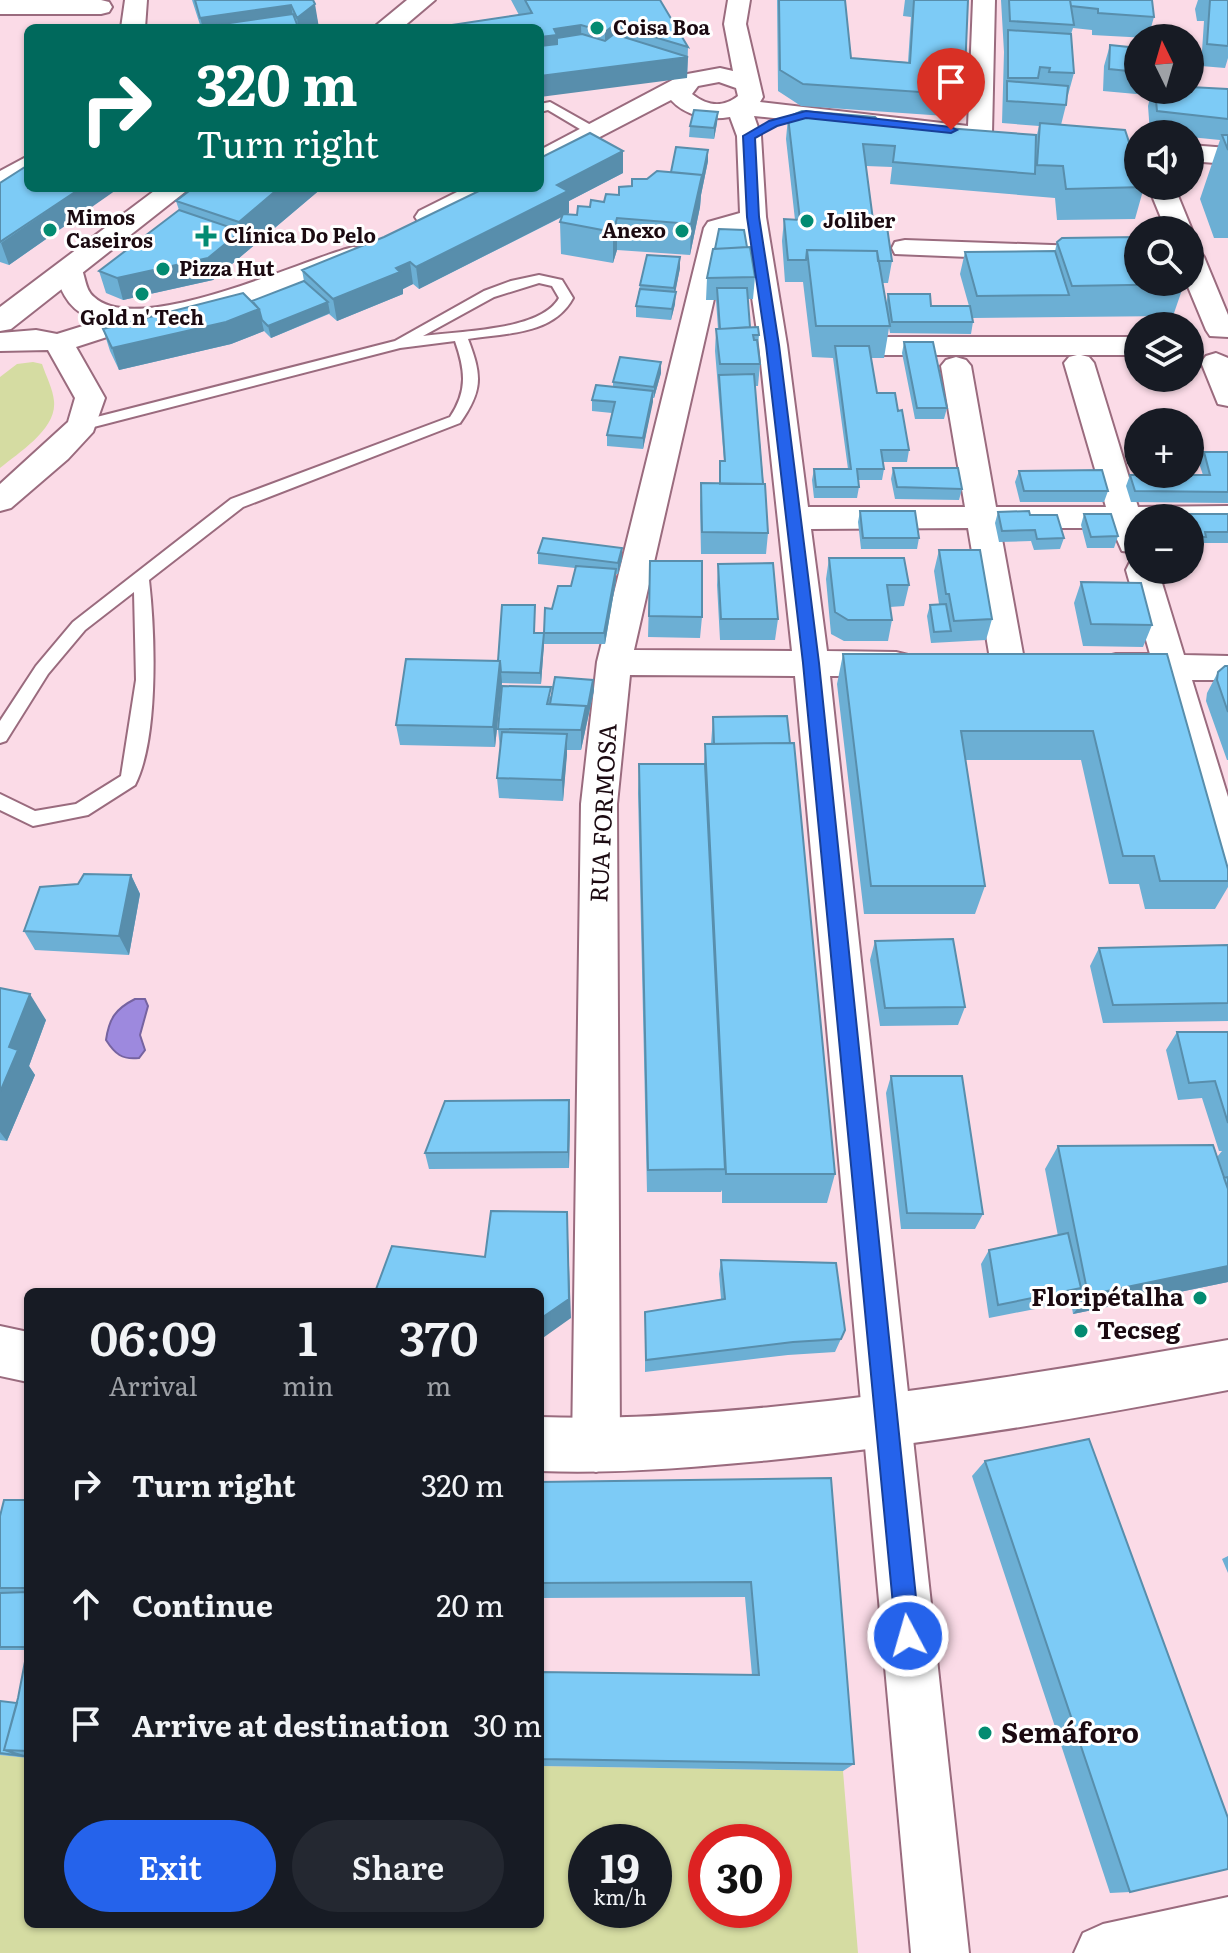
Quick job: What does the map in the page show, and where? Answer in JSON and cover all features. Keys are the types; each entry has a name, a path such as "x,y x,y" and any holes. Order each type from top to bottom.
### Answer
{"main road":[{"path":"391,24 423,0"},
{"path":"0,322 171,192"},
{"path":"0,1351 24,1356"},
{"path":"544,1444 596,1448 887,1420 1063,1396 1228,1365"}],"street":[{"path":"133,24 136,0"},
{"path":"739,0 735,24 753,217 785,345 792,518 811,663 940,1953"},
{"path":"980,133 984,0"},
{"path":"0,7 103,12"},
{"path":"735,24 680,95 690,105 709,111 743,109 1012,136"},
{"path":"544,158 691,80 730,77 743,109"},
{"path":"1204,154 1228,156"},
{"path":"0,183 24,167"},
{"path":"403,230 477,192"},
{"name":"RUA FORMOSA","path":"596,1448 599,804 614,662 717,228 753,217"},
{"path":"0,342 36,339 59,343 139,317 216,304 349,258 376,244"},
{"path":"905,248 1124,256"},
{"path":"69,270 71,288 80,302 100,313 139,317"},
{"path":"1201,296 1228,397"},
{"path":"0,501 57,452 82,425 90,398 59,343"},
{"path":"882,346 1124,346"},
{"path":"1079,363 1124,511"},
{"path":"956,366 1008,665"},
{"path":"1204,517 1228,517"},
{"path":"792,518 1124,518"},
{"path":"1146,584 1228,859"},
{"path":"614,662 932,665"},
{"path":"1082,666 1228,668"},
{"path":"1103,1953 1228,1925"}],"lane":[{"path":"544,107 550,106 594,132"},
{"path":"82,425 400,344 528,326 559,311 566,298 564,287 556,279 540,276 500,289 400,344"},
{"path":"0,736 42,670 79,626 237,503 455,420 468,402 474,383 460,336"},
{"path":"0,801 33,819 81,810 129,780 142,726 146,622 141,579"}],"green space":[{"path":"17,364 42,364 52,392 54,401 50,421 35,439 0,468 0,377"},
{"path":"0,1755 24,1758 24,1928 544,1928 544,1766 843,1771 858,1953 0,1953"}],"shaded area":[{"path":"135,999 145,999 148,1006 140,1035 145,1050 139,1058 128,1058 116,1052 106,1040 114,1015"}],"building":[{"path":"195,0 313,0 315,4 297,18 291,5 200,18"},
{"path":"525,0 660,0 688,47 614,25 605,32 581,25 554,29 557,35 544,37 544,24 459,24 532,13"},
{"path":"779,0 845,0 851,58 910,63 914,0 968,0 964,95 803,84 780,70"},
{"path":"1009,0 1070,0 1074,25 1010,21"},
{"path":"1070,0 1152,0 1154,17 1098,13 1098,9 1071,6"},
{"path":"1210,0 1228,0 1228,46 1207,44"},
{"path":"293,14 297,24 223,24"},
{"path":"1008,30 1071,34 1074,73 1049,72 1050,68 1040,67 1038,78 1008,78"},
{"path":"582,34 605,41 614,34 688,57 544,75 544,46 557,44 557,38"},
{"path":"1110,45 1124,46 1124,71 1109,69"},
{"path":"1007,81 1068,86 1066,105 1007,101"},
{"path":"1204,88 1228,89 1228,119 1157,111 1156,104 1204,104"},
{"path":"694,110 718,112 714,128 690,126"},
{"path":"802,111 875,117 881,123 1036,135 1035,174 893,162 895,146 863,144 873,220 886,220 892,261 878,261 877,251 807,250 806,260 788,260 784,219 800,220 788,117"},
{"path":"1040,123 1124,130 1124,188 1066,189 1063,166 1037,165"},
{"path":"590,133 623,151 557,185 568,191 416,267 410,262 396,268 400,272 333,299 302,270 384,237 477,192 544,192 544,156"},
{"path":"1222,135 1228,135 1228,150"},
{"path":"676,147 708,150 701,183 702,175 671,172"},
{"path":"24,168 24,192 75,192 0,242 0,183"},
{"path":"657,171 702,175 691,224 617,218 613,232 560,222 563,214 577,215 578,206 590,207 591,200 604,202 606,194 619,195 619,187 632,186 632,179 647,179"},
{"path":"188,192 274,192 239,222 176,201"},
{"path":"179,210 241,231 208,258 117,278 99,271"},
{"path":"719,229 744,230 747,247 715,249"},
{"path":"1124,237 1124,285 1072,286 1057,242 1062,238"},
{"path":"750,247 755,277 707,278 713,249"},
{"path":"807,250 877,251 890,326 816,326"},
{"path":"1055,251 1069,295 977,296 965,252"},
{"path":"647,255 680,257 674,288 640,285"},
{"path":"304,281 328,302 268,326 252,301"},
{"path":"717,288 747,288 750,327 720,329"},
{"path":"640,289 676,292 672,309 636,306"},
{"path":"243,293 259,309 226,322 112,348 103,329"},
{"path":"888,294 930,294 931,306 970,306 973,322 892,322"},
{"path":"758,327 759,335 753,335 757,340 760,364 720,364 716,329"},
{"path":"904,342 933,342 947,408 917,408"},
{"path":"835,346 869,346 877,393 895,393 898,411 902,410 909,450 881,450 884,469 857,469 859,487 816,487 814,469 851,469"},
{"path":"620,357 661,362 654,387 613,382"},
{"path":"754,374 763,484 720,484 720,461 725,461 719,375"},
{"path":"596,385 653,391 643,438 607,435 615,402 592,400"},
{"path":"1204,452 1228,452 1228,492 1135,491 1134,488 1204,488 1204,475 1210,475"},
{"path":"893,468 958,468 962,489 897,487"},
{"path":"1102,470 1108,491 1024,491 1019,471"},
{"path":"701,483 765,484 768,533 702,532"},
{"path":"860,511 915,511 919,538 863,538"},
{"path":"1029,511 1030,515 1057,515 1064,538 1037,539 1035,530 1002,531 998,512"},
{"path":"1084,514 1111,514 1118,536 1091,537"},
{"path":"1204,514 1228,514 1228,532 1205,532 1204,537"},
{"path":"543,538 622,548 618,563 538,553"},
{"path":"939,550 980,550 992,619 954,621"},
{"path":"829,558 904,558 909,585 887,585 892,620 848,620 835,612"},
{"path":"650,561 702,561 702,617 649,616"},
{"path":"773,563 778,619 721,619 718,564"},
{"path":"576,566 616,569 604,633 544,633 545,608 552,609 558,586 571,586"},
{"path":"1081,582 1141,584 1152,625 1091,624"},
{"path":"946,604 951,631 934,632 930,605"},
{"path":"502,605 535,605 534,633 544,633 540,673 501,672 498,661"},
{"path":"843,654 1167,654 1228,869 1228,881 1160,881 1154,856 1123,856 1093,731 961,731 985,886 871,886"},
{"path":"406,659 500,661 493,727 396,725"},
{"path":"1228,666 1228,712 1217,680 1218,672"},
{"path":"555,677 593,680 586,716 586,706 550,704"},
{"path":"502,686 551,687 547,704 586,706 581,730 498,729"},
{"path":"787,716 790,743 714,744 713,717"},
{"path":"502,732 567,734 562,780 497,778"},
{"path":"794,743 835,1174 726,1174 705,744"},
{"path":"639,764 705,764 725,1169 648,1170"},
{"path":"84,874 131,875 119,936 24,931 40,887 78,884"},
{"path":"953,939 965,1007 885,1008 875,941"},
{"path":"1228,945 1228,1003 1113,1005 1099,948"},
{"path":"0,988 30,994 9,1047 18,1050 0,1092"},
{"path":"1177,1032 1228,1032 1228,1123 1215,1081 1189,1083"},
{"path":"891,1076 962,1076 983,1214 907,1213"},
{"path":"569,1100 568,1152 425,1153 445,1101"},
{"path":"1213,1145 1228,1189 1228,1266 1088,1295 1058,1146"},
{"path":"491,1211 567,1212 569,1299 544,1316 544,1288 376,1288 392,1246 485,1257"},
{"path":"1068,1233 1081,1288 998,1305 989,1250"},
{"path":"721,1260 836,1263 845,1330 841,1339 646,1360 645,1312 725,1299"},
{"path":"1089,1439 1228,1818 1228,1869 1130,1892 985,1461"},
{"path":"831,1478 854,1764 544,1759 544,1672 759,1675 751,1582 544,1583 544,1482"},
{"path":"4,1500 24,1500 24,1588 0,1588 0,1516"},
{"path":"24,1592 24,1647 0,1647 0,1593"},
{"path":"24,1667 24,1751 4,1750"},
{"path":"0,1701 17,1703 4,1750 24,1756 0,1753"}],"place":[{"name":"Coisa Boa","path":"597,28"},
{"name":"Joliber","path":"807,221"},
{"name":"Mimos Caseiros","path":"50,230"},
{"name":"Anexo","path":"682,231"},
{"name":"Clínica Do Pelo","path":"206,236"},
{"name":"Pizza Hut","path":"163,269"},
{"name":"Gold n' Tech","path":"142,294"},
{"name":"Floripétalha","path":"1200,1298"},
{"name":"Tecseg","path":"1081,1331"},
{"name":"Semáforo","path":"985,1733"}],"route":[{"path":"908,1636 811,663 773,345 753,217 749,136 773,123 806,115 951,130"}]}
